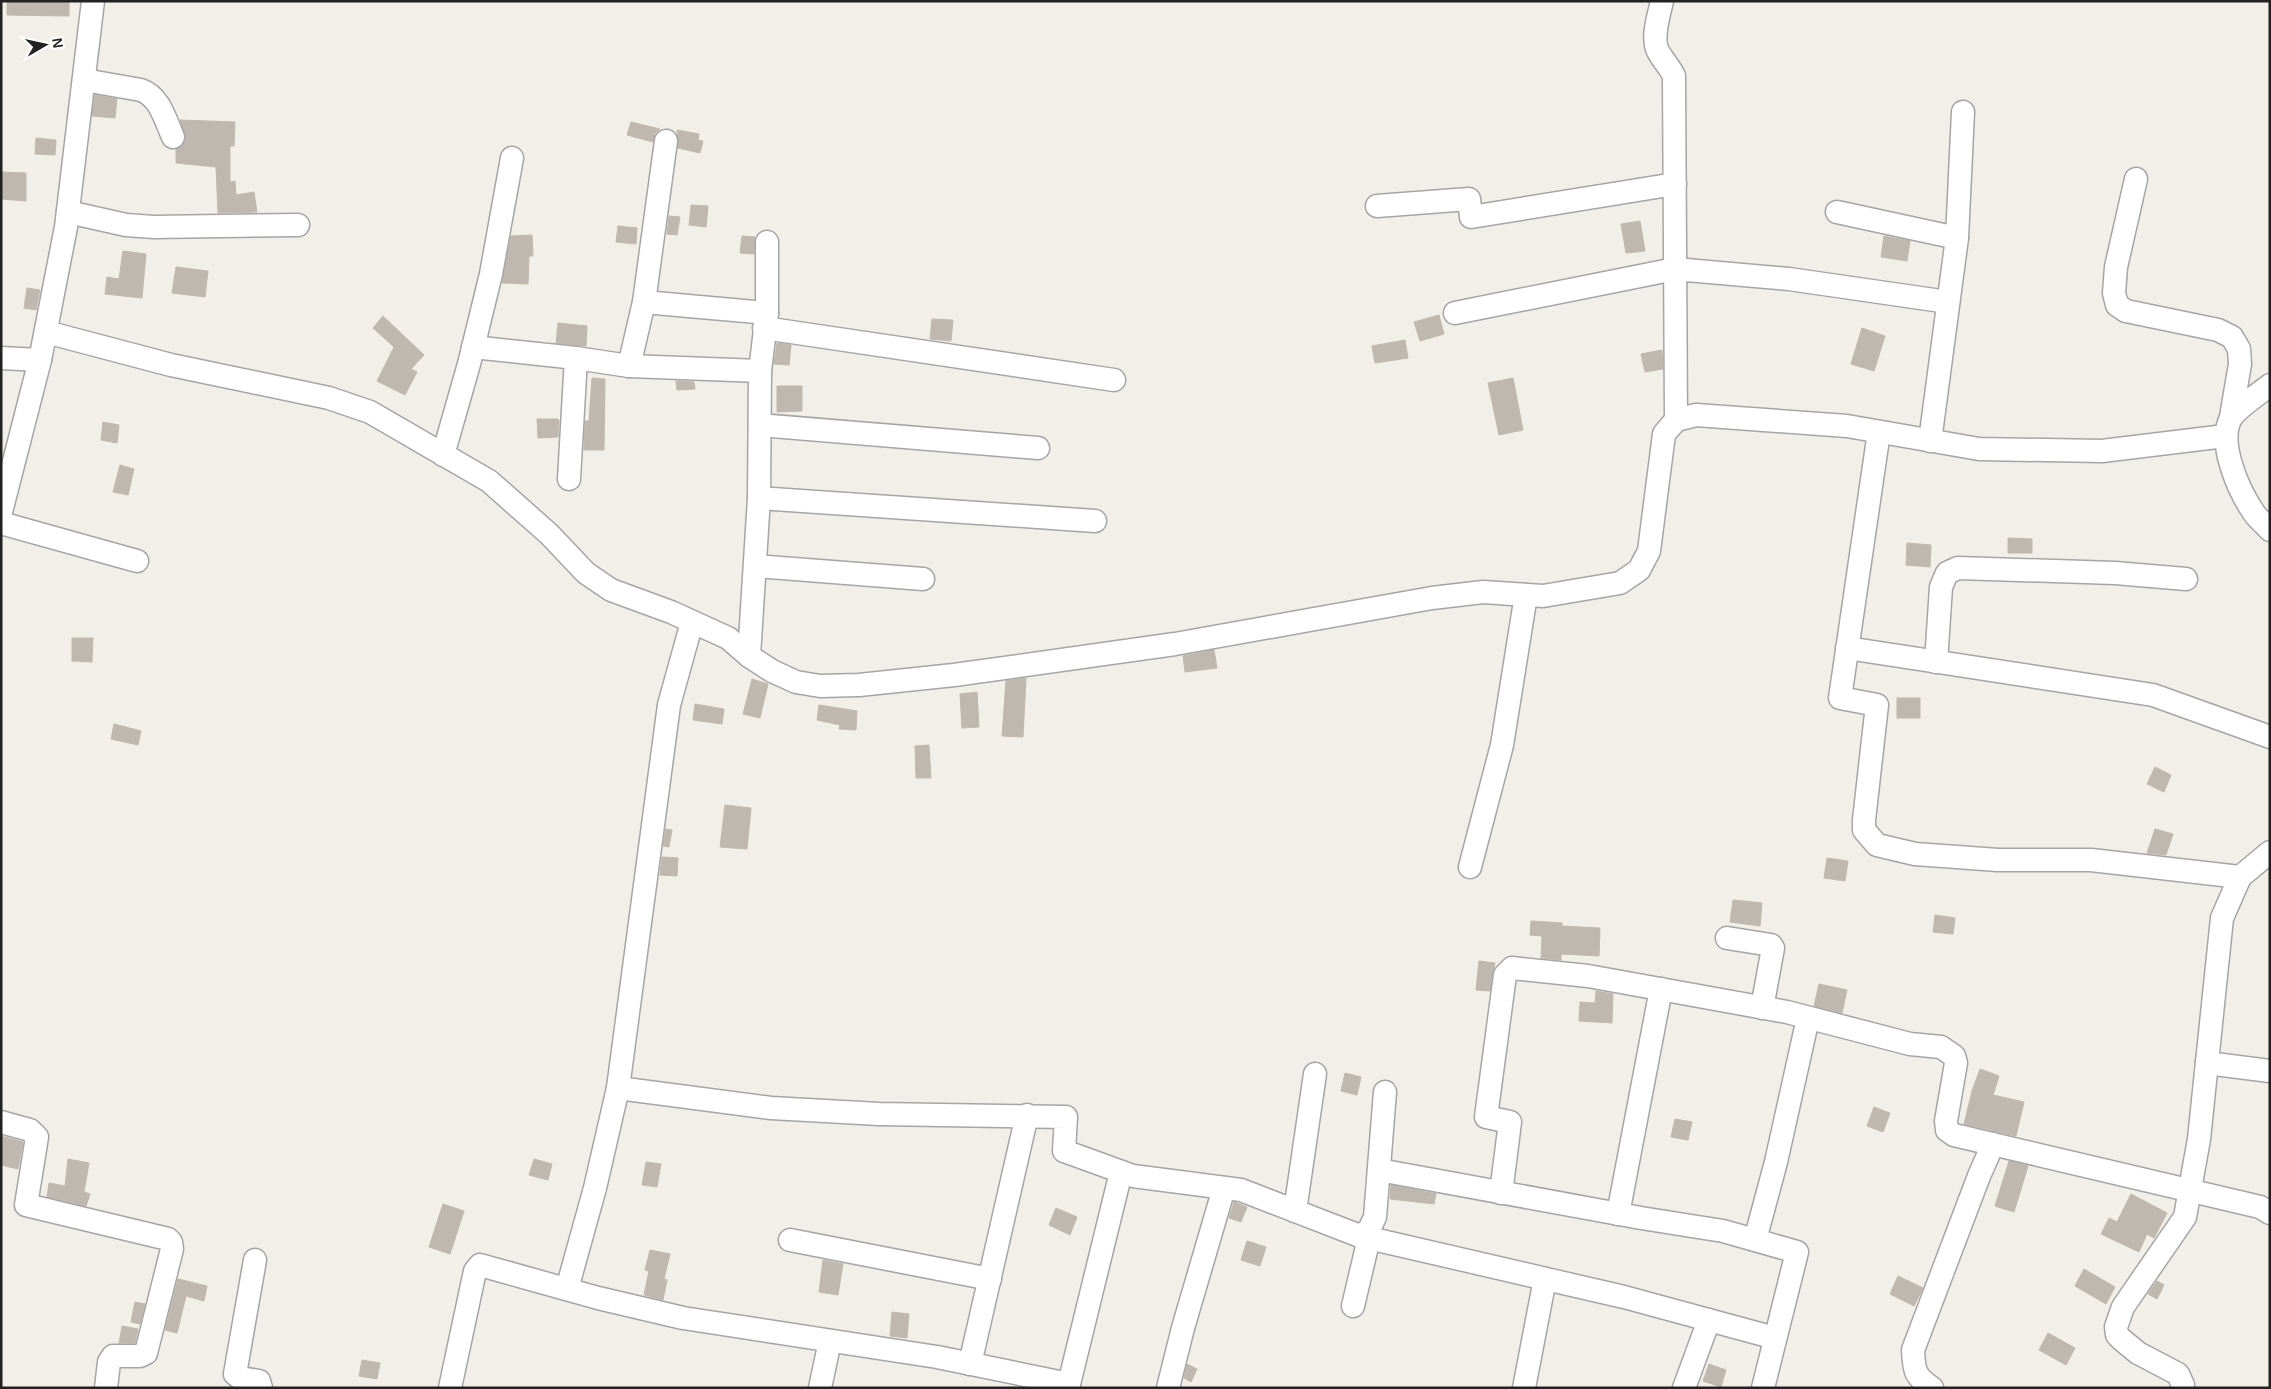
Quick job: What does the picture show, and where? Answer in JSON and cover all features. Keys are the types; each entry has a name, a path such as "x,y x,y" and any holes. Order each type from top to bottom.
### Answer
{"street":[{"path":"1,512 40,360 68,212 93,1"},
{"path":"1662,1 1656,39 1657,50 1668,64 1674,76 1676,420"},
{"path":"84,80 141,90 148,93 156,99 173,137"},
{"path":"1930,441 1957,238 1963,112"},
{"path":"629,366 644,302 666,141"},
{"path":"443,455 491,274 512,158"},
{"path":"2136,178 2116,267 2114,293 2117,305 2126,312 2218,330 2232,337 2239,349 2240,364 2228,427 2228,454 2254,513 2270,530"},
{"path":"1377,206 1469,199 1471,217 1675,184"},
{"path":"68,212 126,225 298,225"},
{"path":"1836,212 1957,238"},
{"path":"749,656 759,498 760,371 766,320 767,242"},
{"path":"1455,313 1675,269 1789,279 1948,302"},
{"path":"644,302 766,320 1114,380"},
{"path":"46,332 171,365 329,398 370,412 490,481 550,534 586,573 611,590 663,609 728,638 749,656 772,671 796,682 820,686 859,685 954,675 1175,644 1432,598 1483,592 1543,596 1620,583 1640,570 1649,551 1664,434 1676,420 1696,415 1847,426 1979,449 2102,451 2228,427 2270,386"},
{"path":"473,347 576,358 629,366 760,371"},
{"path":"1,358 40,360"},
{"path":"569,479 576,358"},
{"path":"760,426 1038,448"},
{"path":"1879,432 1840,698 1877,705 1864,820 1864,830 1870,839 1877,845 1915,854 1998,860 2091,860 2254,873"},
{"path":"759,498 1094,521"},
{"path":"1,523 137,561"},
{"path":"756,566 923,579"},
{"path":"1936,662 1941,587 1947,573 1958,568 2115,573 2186,579"},
{"path":"1470,867 1502,745 1526,595"},
{"path":"567,1289 595,1188 618,1088 669,705 692,622"},
{"path":"1847,648 2153,695 2270,737"},
{"path":"2182,1388 2183,1385 2178,1374 2138,1353 2121,1340 2116,1331 2123,1307 2185,1217 2199,1139 2222,918 2270,852"},
{"path":"1727,938 1771,945 1773,948 1762,1008"},
{"path":"1501,1192 1510,1122 1486,1117 1505,975 1512,968 1588,976 1661,989 1808,1018 1910,1044 1941,1047 1948,1050 1954,1056 1956,1063 1946,1113 1947,1130 1954,1135 2260,1207 2270,1213"},
{"path":"1618,1214 1661,989"},
{"path":"1754,1240 1776,1162 1808,1018"},
{"path":"2207,1063 2270,1071"},
{"path":"1295,1211 1315,1074"},
{"path":"618,1088 771,1108 879,1114 1066,1116 1064,1151 1133,1176 1241,1190 1364,1237 1624,1297 1775,1338"},
{"path":"1353,1306 1364,1237 1375,1217 1385,1092"},
{"path":"970,1364 1027,1115"},
{"path":"1,1122 30,1130 37,1136 26,1205 168,1239 171,1242 172,1249 146,1353 140,1356 113,1356 109,1362 106,1388"},
{"path":"1932,1388 1918,1378 1913,1364 1913,1350 1993,1144"},
{"path":"1379,1170 1618,1214 1723,1231 1797,1252 1763,1388"},
{"path":"450,1388 477,1267 483,1266 683,1318 970,1364 1069,1386 1121,1172"},
{"path":"1168,1388 1183,1328 1224,1188"},
{"path":"790,1240 990,1279"},
{"path":"254,1260 235,1374 240,1378 259,1381 260,1388"},
{"path":"1524,1388 1546,1279"},
{"path":"1684,1388 1709,1320"},
{"path":"820,1388 830,1341"}],"building":[{"path":"7,1 69,1 69,16 7,15"},
{"path":"95,95 117,99 115,118 92,116"},
{"path":"180,120 235,122 234,146 230,146 230,182 235,181 236,195 254,192 257,212 218,213 216,167 176,163 176,149 183,145 186,138"},
{"path":"631,122 660,129 655,133 653,142 627,135"},
{"path":"677,130 699,134 698,140 703,141 700,153 678,148"},
{"path":"36,138 56,140 55,155 35,154"},
{"path":"1,172 26,173 26,201 1,199"},
{"path":"691,205 708,206 706,227 689,225"},
{"path":"669,216 680,217 677,235 667,234"},
{"path":"1640,221 1645,251 1626,253 1621,224"},
{"path":"618,226 637,228 636,244 616,242"},
{"path":"532,235 533,256 529,256 528,284 502,283 511,236"},
{"path":"742,236 755,237 754,254 740,253"},
{"path":"1884,236 1910,241 1907,261 1881,257"},
{"path":"123,251 146,254 142,298 105,294 107,277 119,279"},
{"path":"176,267 208,271 205,297 172,293"},
{"path":"27,288 40,290 36,310 24,308"},
{"path":"1439,315 1444,334 1420,341 1414,322"},
{"path":"383,316 424,355 411,369 417,372 405,395 377,381 394,347 373,328"},
{"path":"932,319 953,320 951,341 930,339"},
{"path":"558,323 587,326 586,346 556,343"},
{"path":"1862,328 1885,336 1874,371 1851,364"},
{"path":"1405,340 1408,358 1375,363 1372,346"},
{"path":"777,343 791,345 789,365 774,364"},
{"path":"1662,350 1663,369 1645,372 1641,354"},
{"path":"592,378 605,379 604,450 584,450 585,421 589,421"},
{"path":"1513,378 1523,430 1499,435 1488,383"},
{"path":"676,381 694,382 695,389 677,390"},
{"path":"777,386 802,386 802,411 777,412"},
{"path":"537,419 558,419 558,437 538,438"},
{"path":"103,422 119,425 117,443 101,440"},
{"path":"120,465 134,469 128,495 113,492"},
{"path":"2008,538 2032,539 2032,553 2008,553"},
{"path":"1907,543 1931,545 1930,567 1906,565"},
{"path":"72,638 93,638 92,662 72,661"},
{"path":"1214,650 1217,668 1185,672 1183,656"},
{"path":"1026,678 1023,737 1002,736 1006,681"},
{"path":"752,679 768,684 760,718 743,714"},
{"path":"977,692 979,727 962,728 960,694"},
{"path":"1897,698 1920,698 1920,718 1897,718"},
{"path":"695,704 724,709 722,724 693,720"},
{"path":"819,705 857,711 856,730 839,729 840,725 817,720"},
{"path":"114,724 141,731 138,745 111,739"},
{"path":"929,745 931,778 916,778 915,746"},
{"path":"2155,767 2171,775 2164,792 2147,784"},
{"path":"725,805 751,808 747,849 720,847"},
{"path":"666,829 672,830 669,847 663,846"},
{"path":"2155,829 2173,834 2166,855 2147,853"},
{"path":"662,857 678,858 677,876 660,875"},
{"path":"1827,858 1848,861 1845,881 1824,878"},
{"path":"1733,900 1762,903 1760,926 1730,922"},
{"path":"1935,915 1955,918 1953,934 1933,932"},
{"path":"1531,921 1562,923 1562,926 1600,928 1599,956 1561,954 1561,960 1541,958 1542,936 1530,935"},
{"path":"1479,961 1495,963 1490,991 1476,990"},
{"path":"1819,984 1847,990 1842,1013 1814,1006"},
{"path":"1596,991 1613,994 1612,1023 1579,1021 1580,1002 1595,1003"},
{"path":"1980,1069 1999,1076 1993,1095 2024,1102 2016,1136 1964,1124 1972,1091"},
{"path":"1345,1073 1361,1077 1357,1095 1341,1091"},
{"path":"1874,1107 1890,1113 1883,1132 1867,1126"},
{"path":"1675,1119 1692,1122 1688,1140 1671,1137"},
{"path":"1,1136 23,1142 18,1169 1,1165"},
{"path":"68,1159 89,1163 84,1192 90,1194 86,1206 47,1197 49,1183 65,1186"},
{"path":"534,1159 552,1164 548,1180 529,1175"},
{"path":"2009,1161 2028,1166 2014,1212 1995,1206"},
{"path":"646,1162 661,1164 657,1187 642,1185"},
{"path":"1391,1185 1436,1194 1434,1204 1390,1199"},
{"path":"2131,1194 2167,1213 2154,1238 2147,1234 2139,1252 2101,1234 2109,1218 2117,1222"},
{"path":"1234,1202 1247,1207 1241,1222 1229,1218"},
{"path":"443,1204 464,1211 450,1254 429,1247"},
{"path":"1056,1208 1077,1217 1070,1235 1049,1225"},
{"path":"1247,1241 1266,1247 1260,1266 1241,1260"},
{"path":"650,1250 670,1254 664,1279 667,1280 663,1300 644,1295 649,1271 645,1270"},
{"path":"823,1260 843,1264 838,1295 819,1292"},
{"path":"2084,1269 2115,1287 2106,1304 2075,1286"},
{"path":"1898,1276 1923,1288 1914,1306 1890,1294"},
{"path":"178,1279 207,1286 204,1301 186,1296 177,1333 165,1330"},
{"path":"2157,1281 2164,1285 2157,1299 2148,1294"},
{"path":"135,1302 145,1304 140,1324 131,1322"},
{"path":"892,1312 909,1314 907,1338 890,1336"},
{"path":"122,1326 138,1329 135,1343 119,1343"},
{"path":"2048,1333 2075,1348 2066,1365 2039,1350"},
{"path":"362,1360 380,1363 377,1379 359,1376"},
{"path":"1187,1364 1197,1369 1191,1382 1184,1378"},
{"path":"1709,1364 1726,1370 1721,1387 1703,1381"}]}
